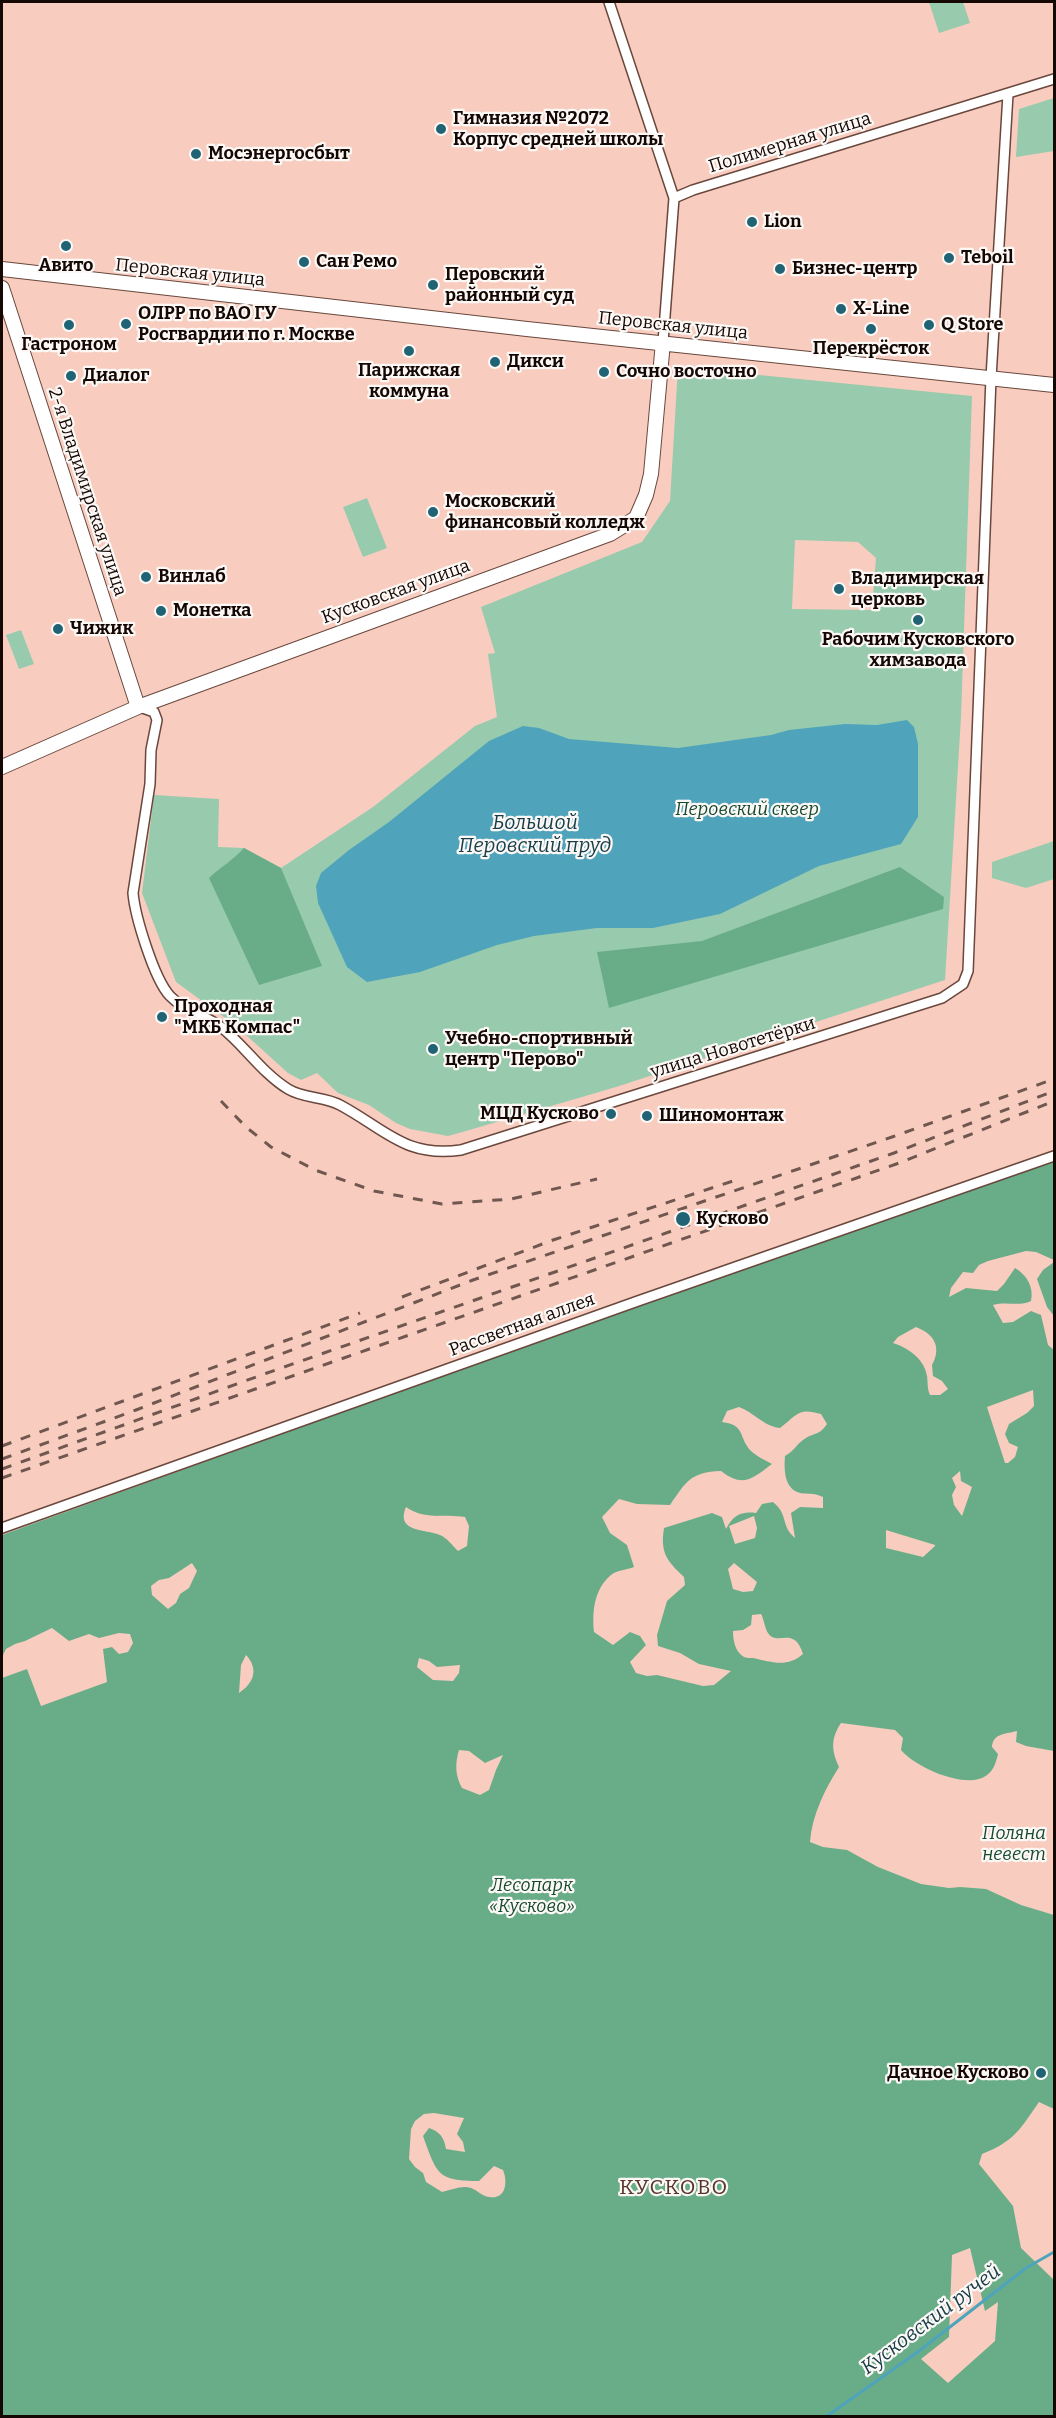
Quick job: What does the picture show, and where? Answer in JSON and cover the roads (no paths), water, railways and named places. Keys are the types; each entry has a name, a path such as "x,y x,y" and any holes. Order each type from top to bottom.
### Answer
{"street":[{"path":"609,2 674,198 663,342"},
{"name":"Полимерная улица","path":"674,198 693,190 1054,79"},
{"name":"улица Новотетёрки","path":"138,706 157,716 151,750 150,784 133,893 134,907 162,984 171,996 220,1026 290,1090 340,1105 384,1133 414,1147 429,1152 461,1150 835,1033 951,994 963,984 968,971 992,378 1008,94"},
{"name":"Перовская улица","path":"2,268 1054,385"},
{"name":"2-я Владимирская улица","path":"2,288 138,706"},
{"name":"Кусковская улица","path":"2,767 138,706 610,534 636,518 646,495 651,474 663,342"},
{"name":"Рассветная аллея","path":"2,1528 638,1301 1054,1156"}],"water":[{"name":"Большой Перовский пруд","path":"907,720 914,727 918,744 918,817 901,844 819,866 720,914 653,928 597,928 534,936 497,945 420,972 367,982 347,967 318,903 316,886 321,873 389,822 489,741 523,726 539,728 569,739 678,748 771,735 789,730 845,724 877,725"}],"waterway":[{"name":"Кусковский ручей","path":"827,2416 919,2351 1026,2268 1054,2252"}],"railway":[{"path":"2,1459 136,1410 473,1280 892,1137 1054,1079"},
{"path":"2,1469 267,1373 894,1153 1054,1091"},
{"path":"221,1101 246,1127 271,1147 315,1170 374,1191 442,1204 511,1199 597,1179"},
{"path":"2,1478 899,1163 1054,1101"},
{"path":"402,1297 553,1240 733,1181"},
{"path":"2,1446 360,1313"}],"place":[{"name":"Гимназия №2072 Корпус средней школы","path":"441,129"},
{"name":"Мосэнергосбыт","path":"196,154"},
{"name":"Lion","path":"752,222"},
{"name":"Авито","path":"66,246"},
{"name":"Teboil","path":"949,258"},
{"name":"Сан Ремо","path":"304,262"},
{"name":"Бизнес-центр","path":"780,269"},
{"name":"Перовский районный суд","path":"433,285"},
{"name":"X-Line","path":"841,309"},
{"name":"ОЛРР по ВАО ГУ Росгвардии по г. Москве","path":"126,324"},
{"name":"Гастроном","path":"69,325"},
{"name":"Q Store","path":"929,325"},
{"name":"Перекрёсток","path":"871,329"},
{"name":"Парижская коммуна","path":"409,351"},
{"name":"Дикси","path":"495,362"},
{"name":"Сочно восточно","path":"604,372"},
{"name":"Диалог","path":"71,376"},
{"name":"Московский финансовый колледж","path":"433,512"},
{"name":"Винлаб","path":"146,577"},
{"name":"Владимирская церковь","path":"839,589"},
{"name":"Монетка","path":"161,611"},
{"name":"Рабочим Кусковского химзавода","path":"918,620"},
{"name":"Чижик","path":"58,629"},
{"name":"Проходная \"МКБ Компас\"","path":"162,1017"},
{"name":"Учебно-спортивный центр \"Перово\"","path":"433,1049"},
{"name":"МЦД Кусково","path":"611,1114"},
{"name":"Шиномонтаж","path":"647,1116"},
{"name":"Кусково","path":"683,1219"},
{"name":"Дачное Кусково","path":"1041,2073"}],"district":[{"name":"КУСКОВО","path":"674,2188"}],"park label":[{"name":"Перовский сквер","path":"747,810"},
{"name":"Поляна невест","path":"1014,1844"},
{"name":"Лесопарк «Кусково»","path":"532,1896"}]}
